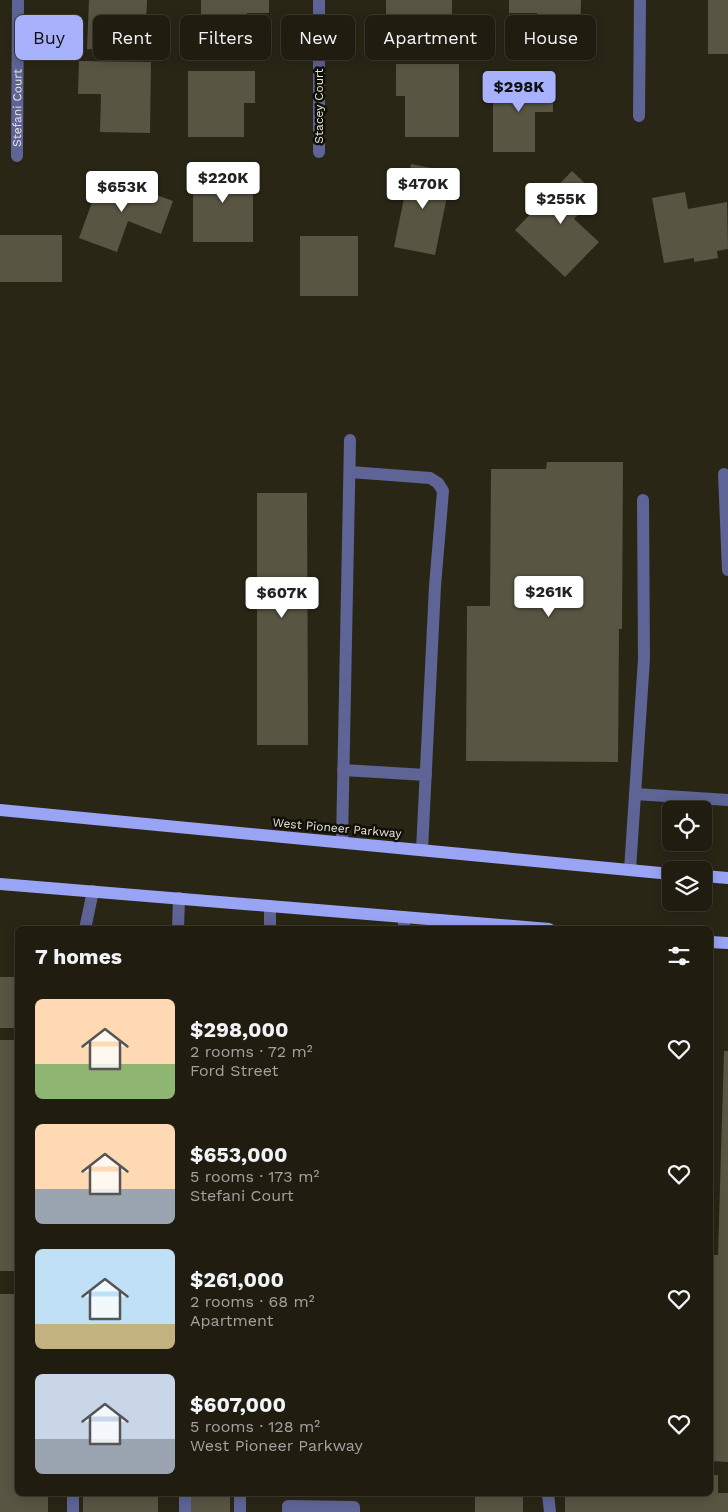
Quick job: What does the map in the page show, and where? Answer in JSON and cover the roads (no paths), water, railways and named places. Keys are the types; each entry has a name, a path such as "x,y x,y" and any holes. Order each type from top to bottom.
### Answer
{"main road":[{"name":"West Pioneer Parkway","path":"0,810 662,873"},
{"path":"712,877 728,878"},
{"path":"0,884 270,906 404,923 474,926"},
{"path":"713,942 728,944"}],"street":[{"name":"Stefani Court","path":"17,156 18,0"},
{"name":"Stacey Court","path":"320,0 320,152"},
{"path":"638,116 640,0"},
{"path":"342,842 350,440"},
{"path":"350,472 430,478 438,483 443,491 435,586 422,850"},
{"path":"724,474 728,570"},
{"path":"630,870 644,659 643,500"},
{"path":"344,770 426,775"},
{"path":"635,794 728,800"},
{"path":"86,926 93,891"},
{"path":"178,926 179,898"},
{"path":"270,906 270,926"},
{"path":"73,1496 73,1512"},
{"path":"185,1496 185,1512"},
{"path":"240,1496 240,1512"},
{"path":"548,1496 550,1512"},
{"path":"288,1512 288,1506 354,1507 354,1512"}]}
